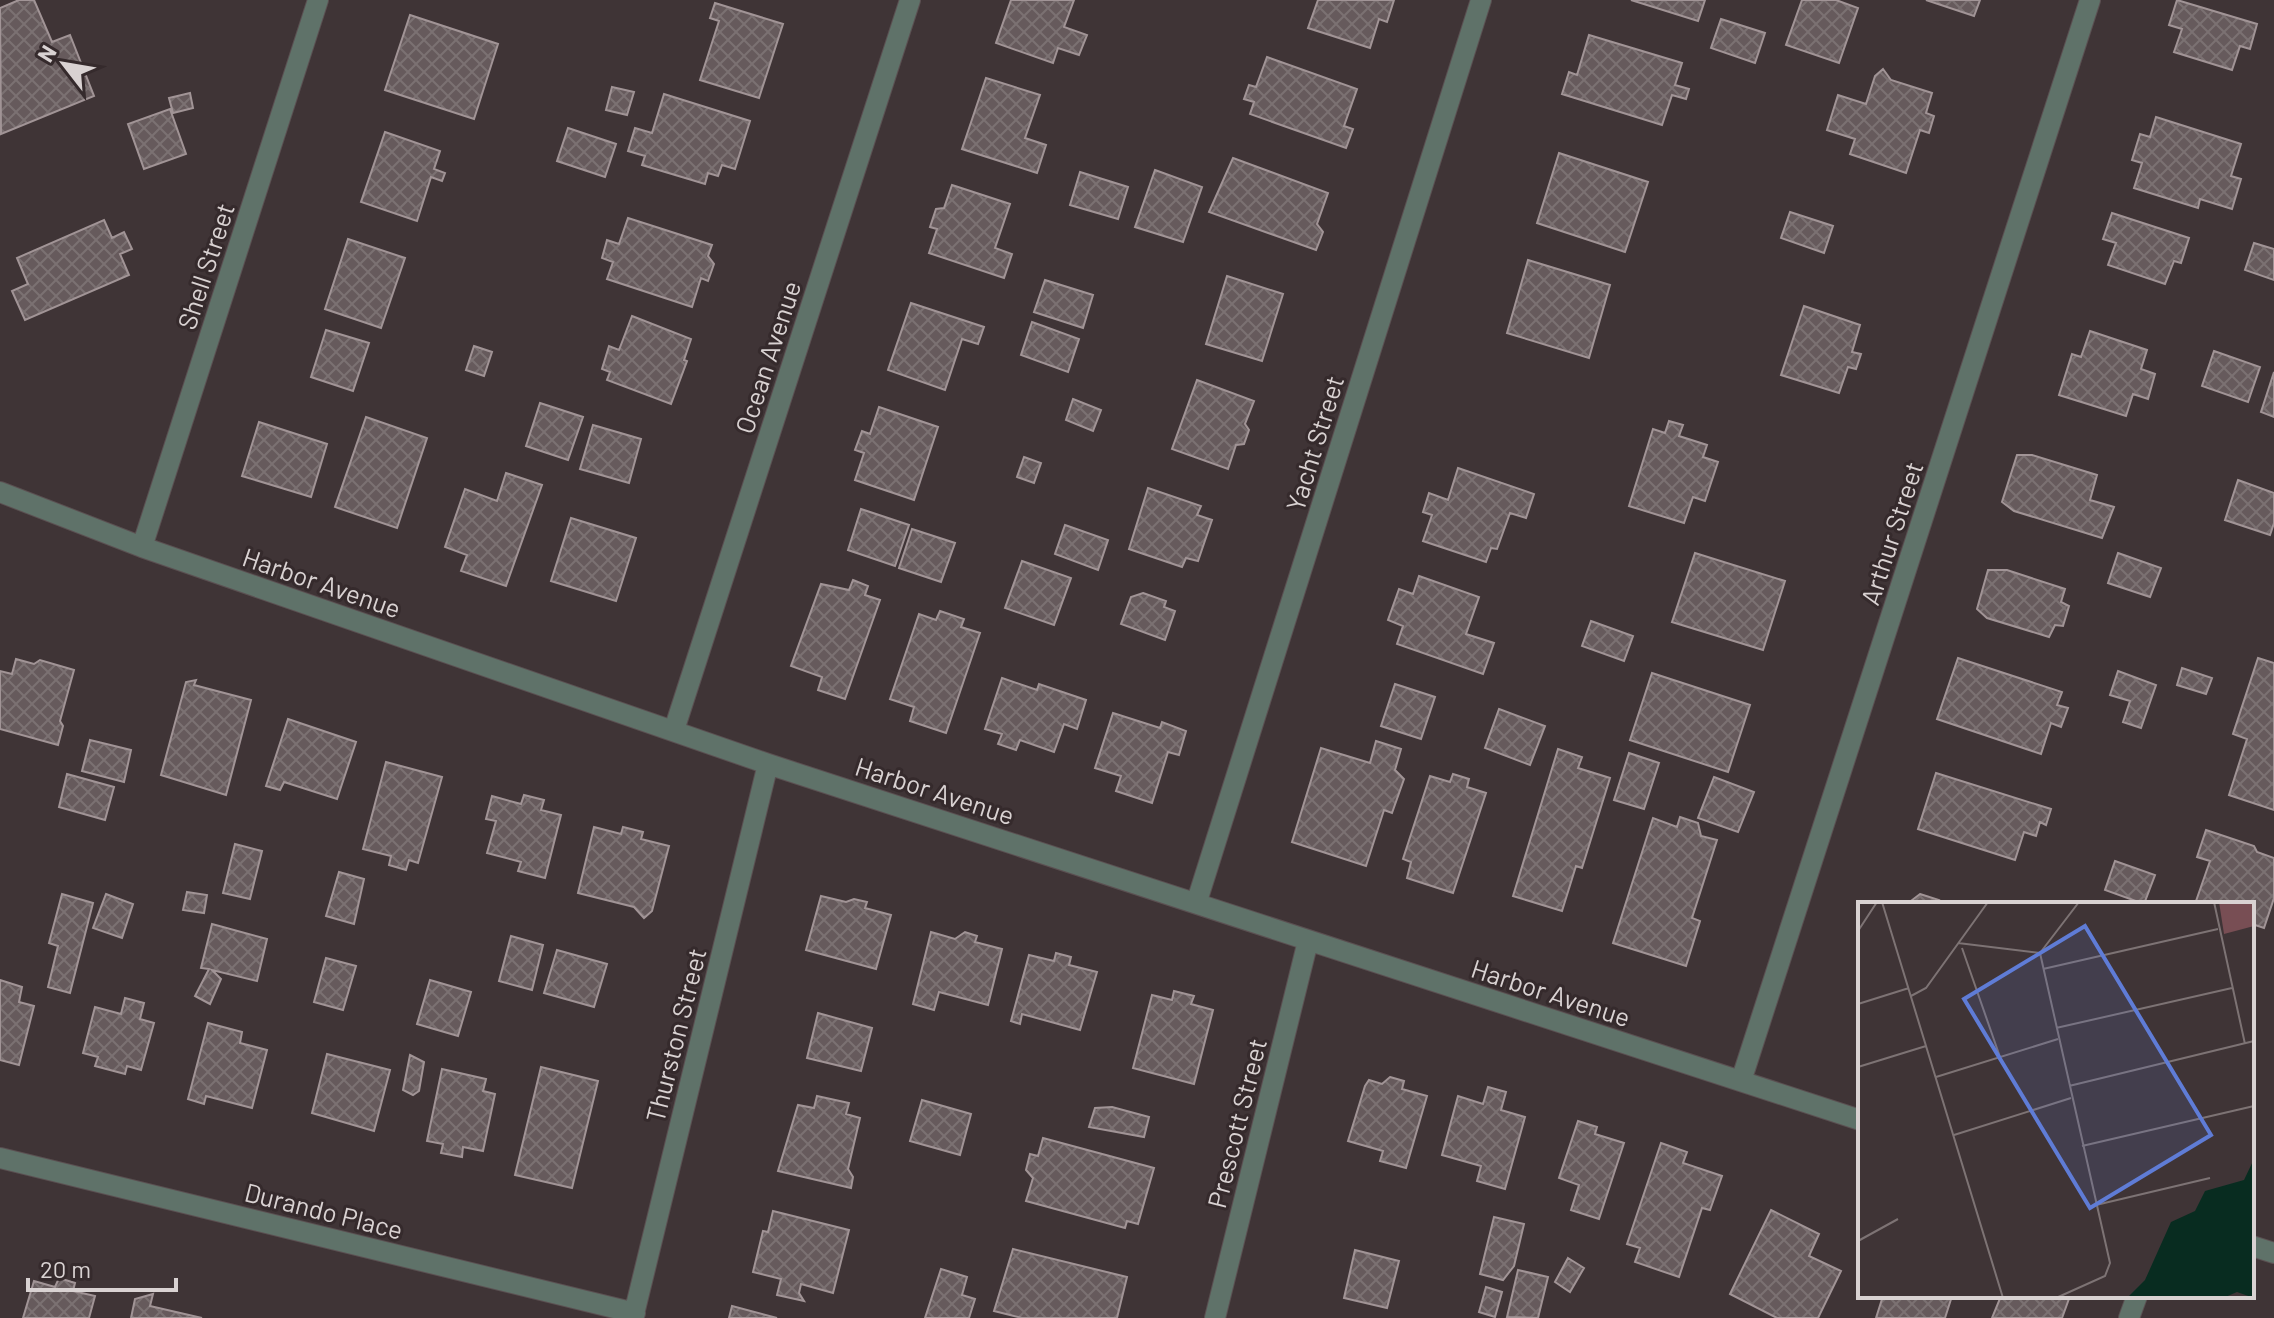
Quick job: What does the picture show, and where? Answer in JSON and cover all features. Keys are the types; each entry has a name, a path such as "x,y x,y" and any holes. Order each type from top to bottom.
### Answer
{"street":[{"name":"Shell Street","path":"142,547 318,0"},
{"name":"Ocean Avenue","path":"674,730 910,0"},
{"name":"Yacht Street","path":"1197,901 1481,0"},
{"name":"Arthur Street","path":"1741,1081 2090,0"},
{"name":"Harbor Avenue","path":"0,492 142,547 768,764 1197,901 1308,941 1858,1119"},
{"name":"Thurston Street","path":"634,1315 768,764"},
{"name":"Prescott Street","path":"1215,1318 1308,941"},
{"name":"Durando Place","path":"0,1158 634,1315"},
{"path":"2254,1247 2274,1253"},
{"path":"2129,1318 2136,1298"}],"building":[{"path":"19,0 34,0 52,42 70,35 94,96 1,134 0,8"},
{"path":"1011,0 1074,0 1064,27 1087,35 1079,55 1058,48 1053,63 996,43"},
{"path":"1318,0 1394,0 1387,22 1379,19 1370,48 1308,28"},
{"path":"1631,0 1705,0 1698,21"},
{"path":"1802,0 1836,0 1858,8 1839,63 1786,45"},
{"path":"1926,0 1980,0 1974,16"},
{"path":"2177,0 2257,24 2250,49 2240,46 2232,70 2174,52 2182,29 2169,25"},
{"path":"715,3 783,24 759,98 700,80 719,21 710,18"},
{"path":"410,15 498,44 474,119 385,90"},
{"path":"1721,19 1765,33 1755,63 1711,48"},
{"path":"1589,35 1682,63 1675,85 1689,89 1686,99 1672,95 1662,125 1562,94 1569,72 1577,75"},
{"path":"1267,57 1357,89 1344,126 1353,129 1346,148 1250,114 1254,102 1244,99 1249,85 1256,87"},
{"path":"1883,69 1891,80 1932,93 1926,113 1934,116 1929,133 1920,130 1906,173 1850,154 1855,139 1827,130 1838,95 1866,104 1875,76"},
{"path":"986,78 1040,95 1025,138 1046,145 1037,173 962,149"},
{"path":"612,87 634,92 627,115 606,110"},
{"path":"190,93 193,108 173,113 169,98"},
{"path":"664,94 750,121 735,169 722,165 718,176 708,173 705,184 642,165 645,156 628,151 635,128 652,133"},
{"path":"170,109 186,154 144,169 128,124"},
{"path":"2156,117 2241,144 2231,176 2241,179 2232,209 2200,199 2198,208 2134,188 2142,163 2132,160 2140,134 2150,137"},
{"path":"568,128 616,144 605,177 557,161"},
{"path":"385,132 440,151 434,169 445,173 442,181 431,177 417,221 361,202"},
{"path":"1559,153 1648,182 1625,252 1537,223"},
{"path":"1233,158 1328,193 1317,224 1323,232 1316,250 1209,212"},
{"path":"1155,170 1202,187 1183,242 1135,227"},
{"path":"1080,172 1128,187 1118,219 1070,205"},
{"path":"952,185 1010,204 995,248 1012,254 1004,278 929,253 937,229 930,227 936,209 944,208"},
{"path":"1790,212 1833,226 1824,253 1781,238"},
{"path":"2112,213 2189,238 2181,263 2174,261 2165,284 2108,265 2116,243 2103,239"},
{"path":"628,218 712,245 708,256 714,264 708,281 701,278 692,307 607,279 613,262 602,258 607,240 619,244"},
{"path":"104,220 112,238 124,232 132,249 120,254 129,275 25,320 12,291 28,284 17,258"},
{"path":"348,239 405,258 381,328 325,309"},
{"path":"2254,243 2274,249 2274,280 2245,270"},
{"path":"1528,260 1610,285 1589,358 1507,333"},
{"path":"1227,276 1283,294 1262,361 1206,344"},
{"path":"1045,280 1093,295 1083,328 1034,312"},
{"path":"911,303 984,327 978,344 962,339 945,390 888,370"},
{"path":"1804,306 1860,325 1852,352 1861,354 1856,369 1848,367 1839,393 1781,375"},
{"path":"632,316 691,339 684,360 687,361 671,404 607,380 610,372 602,369 609,346 619,350"},
{"path":"1032,322 1079,339 1068,372 1021,355"},
{"path":"326,330 369,343 353,391 311,377"},
{"path":"2090,331 2147,350 2141,369 2155,374 2148,399 2133,394 2126,416 2059,395 2072,354 2081,357"},
{"path":"474,346 492,352 484,376 466,370"},
{"path":"2214,351 2260,367 2248,402 2202,386"},
{"path":"2274,372 2274,417 2261,412"},
{"path":"1197,380 1254,401 1245,424 1249,430 1244,444 1236,445 1228,469 1172,449"},
{"path":"1073,399 1101,410 1093,431 1066,420"},
{"path":"540,403 583,417 568,460 526,446"},
{"path":"879,407 938,427 914,500 855,480 864,453 855,450 862,431 870,434"},
{"path":"366,417 427,438 397,528 335,507"},
{"path":"1669,421 1683,425 1679,436 1707,445 1703,457 1718,462 1705,501 1693,497 1684,523 1629,506 1653,429 1665,433"},
{"path":"259,422 327,444 311,497 242,476"},
{"path":"593,425 641,439 629,483 580,469"},
{"path":"2017,455 2032,455 2097,475 2090,500 2114,507 2102,538 2014,511 2002,502"},
{"path":"1024,457 1041,463 1034,483 1017,477"},
{"path":"1458,468 1534,494 1526,518 1510,513 1497,549 1491,548 1486,562 1423,541 1432,515 1423,512 1429,493 1448,500"},
{"path":"506,473 542,485 506,586 461,571 467,555 445,547 465,489 497,501"},
{"path":"2238,480 2274,493 2274,523 2270,535 2225,520"},
{"path":"1148,488 1201,506 1197,515 1212,520 1198,561 1186,558 1182,567 1129,549"},
{"path":"861,509 909,525 895,566 848,550"},
{"path":"571,518 636,538 616,601 551,581"},
{"path":"1065,525 1108,540 1098,570 1055,554"},
{"path":"912,529 955,543 941,582 899,568"},
{"path":"1695,553 1785,581 1763,650 1672,622"},
{"path":"2118,553 2161,568 2150,597 2108,583"},
{"path":"1022,561 1071,578 1054,625 1005,608"},
{"path":"1988,570 2007,570 2065,589 2061,602 2069,606 2063,626 2055,625 2049,637 1987,618 1977,609"},
{"path":"1419,576 1479,597 1466,634 1494,643 1483,674 1397,644 1403,626 1388,620 1399,589 1413,594"},
{"path":"853,580 868,586 865,595 880,600 845,699 818,690 822,677 791,666 821,584 849,590"},
{"path":"1143,593 1166,601 1164,607 1175,611 1165,640 1121,624 1131,597"},
{"path":"940,611 964,619 961,627 980,633 946,733 910,721 914,707 890,699 919,614 936,620"},
{"path":"1591,621 1633,636 1624,661 1582,646"},
{"path":"1958,658 2062,692 2057,705 2068,708 2061,727 2051,723 2041,754 1937,719"},
{"path":"2258,658 2274,663 2274,810 2229,795 2247,739 2233,734"},
{"path":"16,659 34,664 40,660 74,670 60,721 63,726 58,745 0,729 0,671 12,674"},
{"path":"2182,668 2212,678 2206,694 2177,685"},
{"path":"2118,671 2156,685 2141,728 2123,722 2130,701 2110,695"},
{"path":"1652,673 1750,705 1728,772 1630,740"},
{"path":"1002,678 1037,690 1039,684 1086,700 1077,729 1064,724 1054,752 1020,740 1016,750 998,744 1002,734 985,729"},
{"path":"196,680 194,685 251,700 226,795 161,775 186,682"},
{"path":"1395,684 1435,697 1421,739 1381,726"},
{"path":"1499,709 1545,726 1530,765 1485,748"},
{"path":"1113,713 1160,728 1162,722 1186,731 1179,755 1168,752 1152,803 1116,791 1121,776 1095,768"},
{"path":"288,719 356,742 337,799 284,782 280,790 266,786"},
{"path":"90,740 131,750 124,782 82,771"},
{"path":"1376,741 1401,749 1395,770 1404,779 1392,813 1384,810 1366,866 1292,842 1321,748 1370,763"},
{"path":"1558,749 1582,757 1578,768 1610,778 1582,868 1576,866 1562,911 1513,896"},
{"path":"1629,753 1659,763 1644,809 1614,800"},
{"path":"386,762 442,777 418,863 409,860 406,870 389,865 391,856 363,849"},
{"path":"1936,773 2051,809 2046,825 2040,822 2036,836 2024,832 2015,860 1918,829"},
{"path":"67,774 114,787 105,820 59,807"},
{"path":"1453,774 1469,779 1467,787 1486,793 1453,893 1407,878 1411,862 1403,859 1430,776 1450,782"},
{"path":"1714,777 1754,792 1738,832 1698,818"},
{"path":"524,795 544,800 541,810 561,815 545,878 518,871 521,862 487,853 496,821 486,819 492,796 521,804"},
{"path":"1680,817 1698,823 1701,836 1717,840 1692,918 1700,921 1686,966 1613,943 1653,818 1677,827"},
{"path":"594,827 621,834 623,827 643,832 641,839 669,846 652,911 644,918 634,907 578,893"},
{"path":"2206,830 2254,846 2257,852 2274,858 2274,898 2264,928 2254,925 2254,902 2196,902 2210,861 2197,857"},
{"path":"235,844 262,851 250,899 223,893"},
{"path":"2115,861 2155,875 2145,902 2105,890"},
{"path":"339,872 364,879 354,924 326,916"},
{"path":"187,892 207,895 204,913 183,910"},
{"path":"62,894 93,903 70,993 48,987 58,946 49,943"},
{"path":"106,894 133,904 122,938 93,928"},
{"path":"1920,894 1939,900 1938,902 1910,902"},
{"path":"821,896 846,902 854,899 867,902 865,908 891,915 876,969 806,950"},
{"path":"212,924 267,939 257,981 212,970 221,979 210,1004 195,996 209,969 201,968"},
{"path":"931,932 955,939 965,932 977,936 975,942 1002,949 988,1005 939,992 934,1010 913,1004"},
{"path":"511,936 543,945 532,990 499,981"},
{"path":"557,950 607,964 594,1007 544,993"},
{"path":"1056,953 1071,957 1069,965 1097,972 1080,1030 1022,1014 1020,1024 1011,1021 1029,955 1054,961"},
{"path":"326,958 356,966 343,1010 314,1002"},
{"path":"0,980 22,987 19,1002 34,1006 19,1065 0,1060"},
{"path":"430,980 471,992 458,1036 417,1024"},
{"path":"1174,991 1194,996 1191,1004 1213,1010 1194,1084 1133,1068 1152,995 1172,1000"},
{"path":"125,998 144,1003 140,1019 154,1023 141,1070 127,1066 125,1074 95,1066 98,1057 83,1053 95,1007 121,1014"},
{"path":"818,1013 872,1028 861,1071 807,1058"},
{"path":"208,1023 242,1032 240,1043 267,1050 252,1108 206,1096 204,1104 188,1099"},
{"path":"327,1054 390,1070 374,1131 312,1113"},
{"path":"410,1055 424,1062 419,1091 413,1095 403,1090"},
{"path":"541,1067 598,1081 572,1188 515,1175"},
{"path":"442,1069 486,1079 483,1091 495,1094 483,1151 463,1147 462,1157 441,1153 443,1144 427,1141"},
{"path":"1390,1077 1404,1081 1402,1089 1427,1096 1406,1168 1380,1161 1383,1151 1348,1141 1365,1086 1369,1080 1382,1084"},
{"path":"1488,1087 1506,1092 1501,1110 1525,1117 1505,1189 1477,1181 1481,1166 1442,1155 1458,1096 1483,1104"},
{"path":"817,1096 849,1103 846,1114 860,1118 848,1169 853,1177 851,1188 778,1171 798,1105 814,1108"},
{"path":"922,1100 971,1114 960,1155 910,1141"},
{"path":"1112,1107 1149,1117 1144,1137 1089,1127 1095,1108"},
{"path":"1578,1121 1597,1127 1595,1134 1624,1143 1599,1219 1571,1210 1579,1185 1559,1178"},
{"path":"1043,1138 1154,1168 1138,1224 1127,1221 1125,1228 1026,1201 1033,1178 1026,1170 1030,1154 1038,1156"},
{"path":"1661,1143 1687,1152 1683,1163 1722,1176 1710,1210 1702,1208 1679,1277 1635,1262 1640,1248 1627,1244"},
{"path":"1771,1210 1819,1234 1809,1256 1841,1271 1818,1318 1777,1318 1730,1294"},
{"path":"773,1211 849,1230 833,1293 801,1284 799,1293 804,1301 777,1295 781,1279 753,1272 763,1231 768,1232"},
{"path":"1494,1217 1524,1224 1514,1266 1503,1280 1480,1274"},
{"path":"1013,1249 1127,1277 1117,1318 1022,1318 994,1311"},
{"path":"1355,1250 1399,1261 1387,1308 1344,1298"},
{"path":"1568,1258 1584,1268 1570,1292 1555,1282"},
{"path":"941,1269 967,1277 962,1295 975,1299 969,1318 925,1318"},
{"path":"1518,1270 1548,1277 1538,1318 1507,1317"},
{"path":"59,1278 75,1283 73,1291 95,1296 89,1318 23,1318 34,1281 55,1287"},
{"path":"1486,1287 1502,1292 1495,1317 1479,1312"},
{"path":"153,1294 150,1306 202,1318 131,1318 135,1299"},
{"path":"1882,1298 1951,1298 1945,1318 1876,1318"},
{"path":"2000,1298 2069,1298 2062,1318 1992,1318"},
{"path":"732,1306 777,1318 729,1318"}]}
